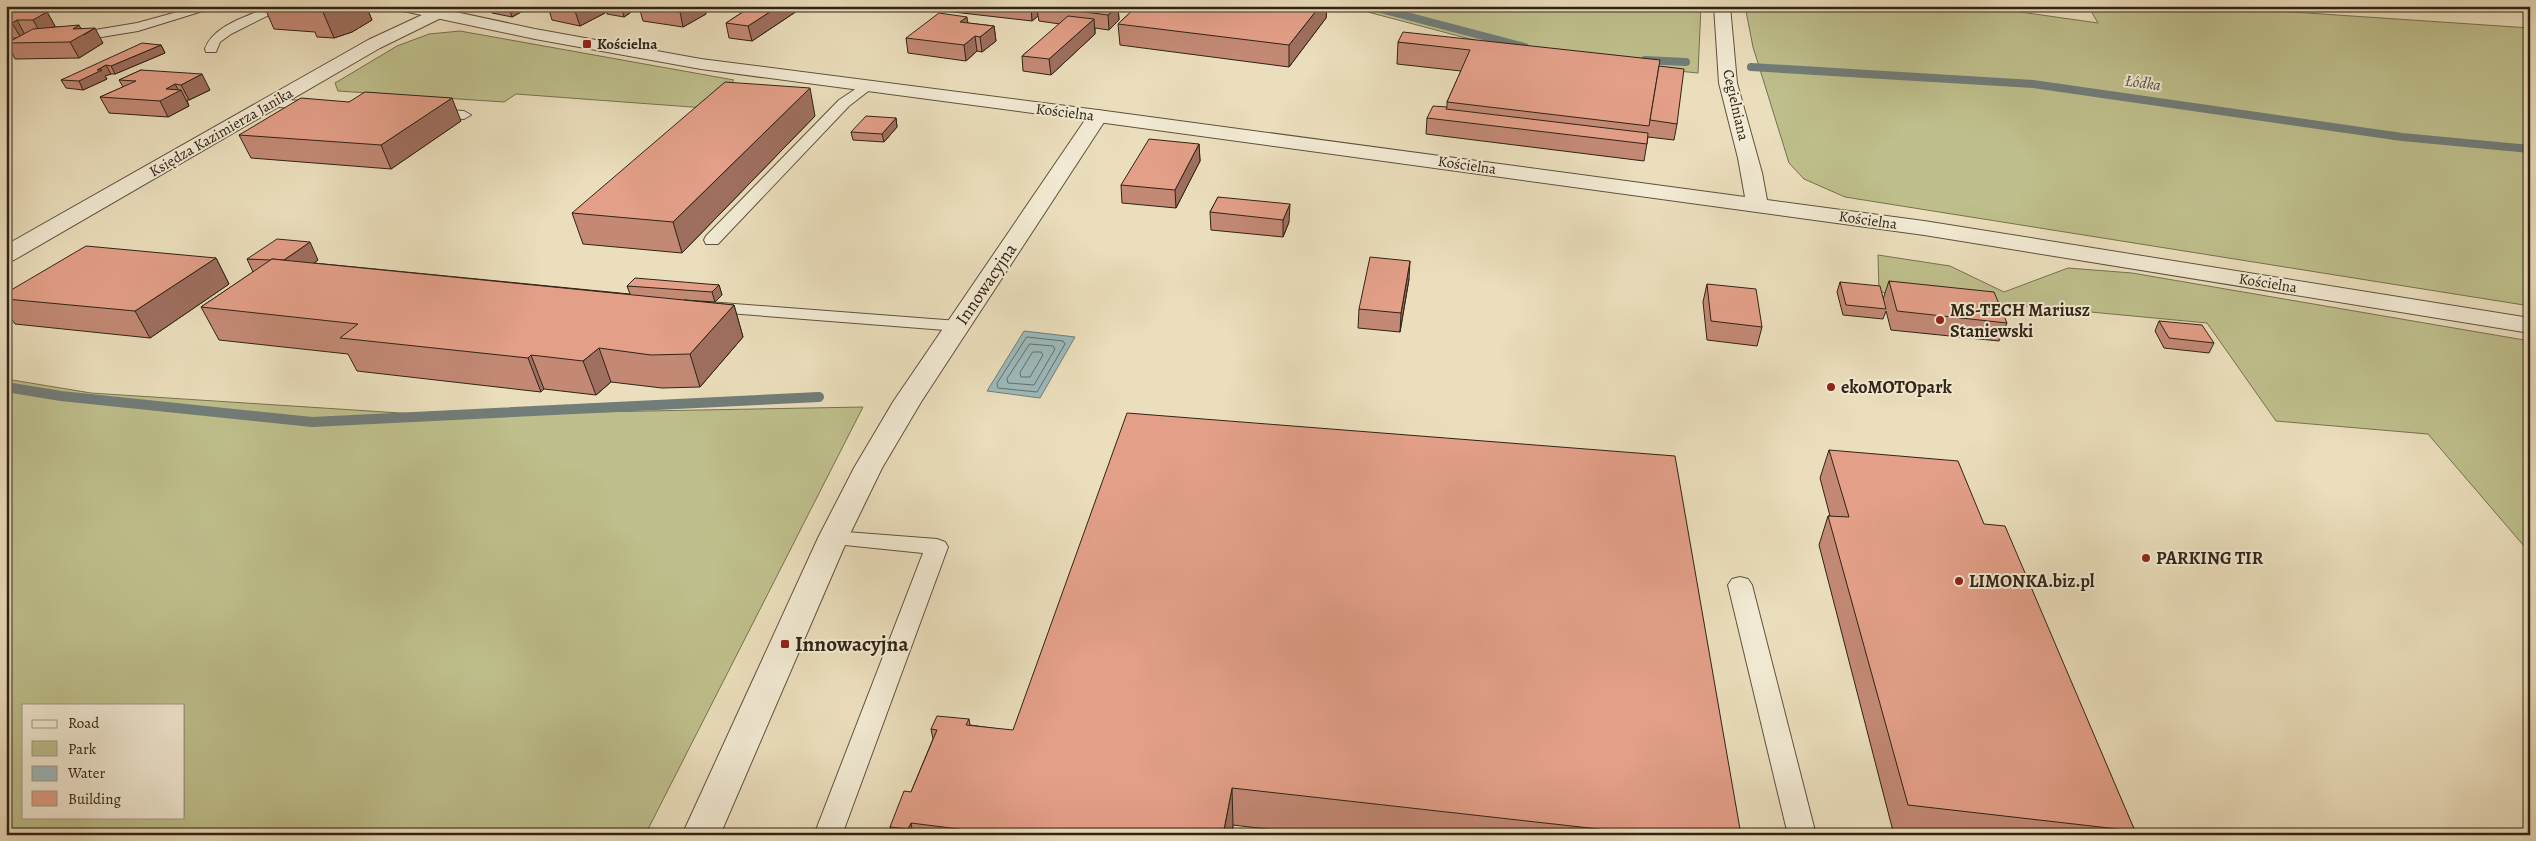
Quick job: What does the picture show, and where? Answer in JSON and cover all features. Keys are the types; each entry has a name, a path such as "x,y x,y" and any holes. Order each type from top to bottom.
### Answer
{"street":[{"name":"Kościelna","path":"403,6 535,34 693,62 1756,204 2042,246 2530,326"},
{"name":"Cegielniana","path":"1722,6 1728,84 1755,181 1756,204"},
{"name":"Księdza Kazimierza Janika","path":"6,255 396,32 437,13"},
{"name":"Innowacyjna","path":"701,835 833,538 868,468 907,402 1098,116"}],"lane":[{"path":"57,39 138,27 212,6"},
{"path":"211,49 214,40 227,31 280,6"},
{"path":"712,240 844,103 866,86"},
{"path":"272,103 332,107"},
{"path":"417,112 464,115"},
{"path":"694,309 712,306 958,326"},
{"path":"828,835 937,547 833,538"},
{"path":"1740,585 1802,835"}],"green space":[{"path":"1345,6 1701,6 1698,73 1538,57"},
{"path":"1745,6 1978,6 2098,23 2088,6 2233,8 2530,28 2530,306 1845,197 1804,179 1789,163 1753,47"},
{"path":"460,31 734,80 705,108 516,94 504,102 338,91 335,83 397,46 429,34"},
{"path":"1878,255 1950,266 2004,292 2068,268 2132,273 2530,341 2530,553 2428,434 2276,421 2207,323 1879,292"},
{"path":"6,379 91,393 431,415 863,407 645,835 6,835"}],"water":[{"path":"1024,331 1075,337 1040,398 987,391"}],"building":[{"path":"302,6 342,6 323,12 306,11 314,7"},
{"path":"494,6 515,6 509,9"},
{"path":"553,6 585,6 575,11"},
{"path":"606,6 627,6 622,9"},
{"path":"640,6 690,6 680,12"},
{"path":"752,6 779,6 748,26 726,23"},
{"path":"1038,6 1118,6 1108,15"},
{"path":"1137,6 1320,6 1289,45 1118,24"},
{"path":"6,10 36,10 33,12 6,12"},
{"path":"6,12 47,12 33,20 17,20 12,23 6,23"},
{"path":"939,13 967,17 960,22 994,26 980,37 975,36 964,45 906,38"},
{"path":"1068,16 1094,19 1049,59 1022,56"},
{"path":"79,25 73,29 95,28 70,42 7,43 33,29"},
{"path":"1403,32 1660,60 1649,126 1447,102 1470,50 1398,42"},
{"path":"142,43 161,45 111,66 106,65 97,70 102,70 79,81 61,80"},
{"path":"1659,66 1684,69 1677,124 1650,120"},
{"path":"141,70 202,74 181,85 175,84 166,89 181,90 160,101 100,97 136,81 119,80"},
{"path":"725,82 810,88 673,222 572,213"},
{"path":"365,92 452,98 381,145 239,135 301,98 349,102"},
{"path":"1433,106 1648,133 1647,144 1427,118"},
{"path":"866,116 896,118 882,134 851,132"},
{"path":"1149,139 1199,144 1175,190 1121,185"},
{"path":"1218,197 1290,204 1283,220 1210,212"},
{"path":"277,239 310,242 284,260 247,259"},
{"path":"86,246 216,258 135,311 6,299 6,293"},
{"path":"1370,257 1410,261 1401,313 1359,309"},
{"path":"272,259 734,305 690,354 651,355 599,348 583,361 531,355 528,358 340,338 358,324 201,307"},
{"path":"635,278 719,285 712,292 627,286"},
{"path":"1889,281 1994,292 2007,323 1897,311"},
{"path":"1840,282 1880,286 1886,309 1846,305"},
{"path":"1707,284 1756,289 1762,327 1711,321"},
{"path":"2159,321 2202,325 2214,343 2169,338"},
{"path":"1127,413 1675,456 1741,835 1652,835 1232,788 1223,835 1007,835 911,823 908,829 890,827 904,791 911,792 937,730 931,729 937,716 969,719 966,725 1013,730"},
{"path":"1829,450 1958,461 1984,524 2005,526 2135,831 1908,805 1828,516 1849,517"}],"waterway":[{"name":"Łódka","path":"1369,6 1525,47"},
{"name":"Łódka","path":"1645,60 1686,62"},
{"name":"Łódka","path":"1751,67 2033,84 2402,137 2530,149"},
{"path":"6,387 61,396 312,422 819,397"}],"place":[{"name":"Kościelna","path":"587,44"},
{"name":"MS-TECH Mariusz Staniewski","path":"1940,320"},
{"name":"ekoMOTOpark","path":"1831,387"},
{"name":"PARKING TIR","path":"2146,558"},
{"name":"LIMONKA.biz.pl","path":"1959,581"},
{"name":"Innowacyjna","path":"785,644"}]}
